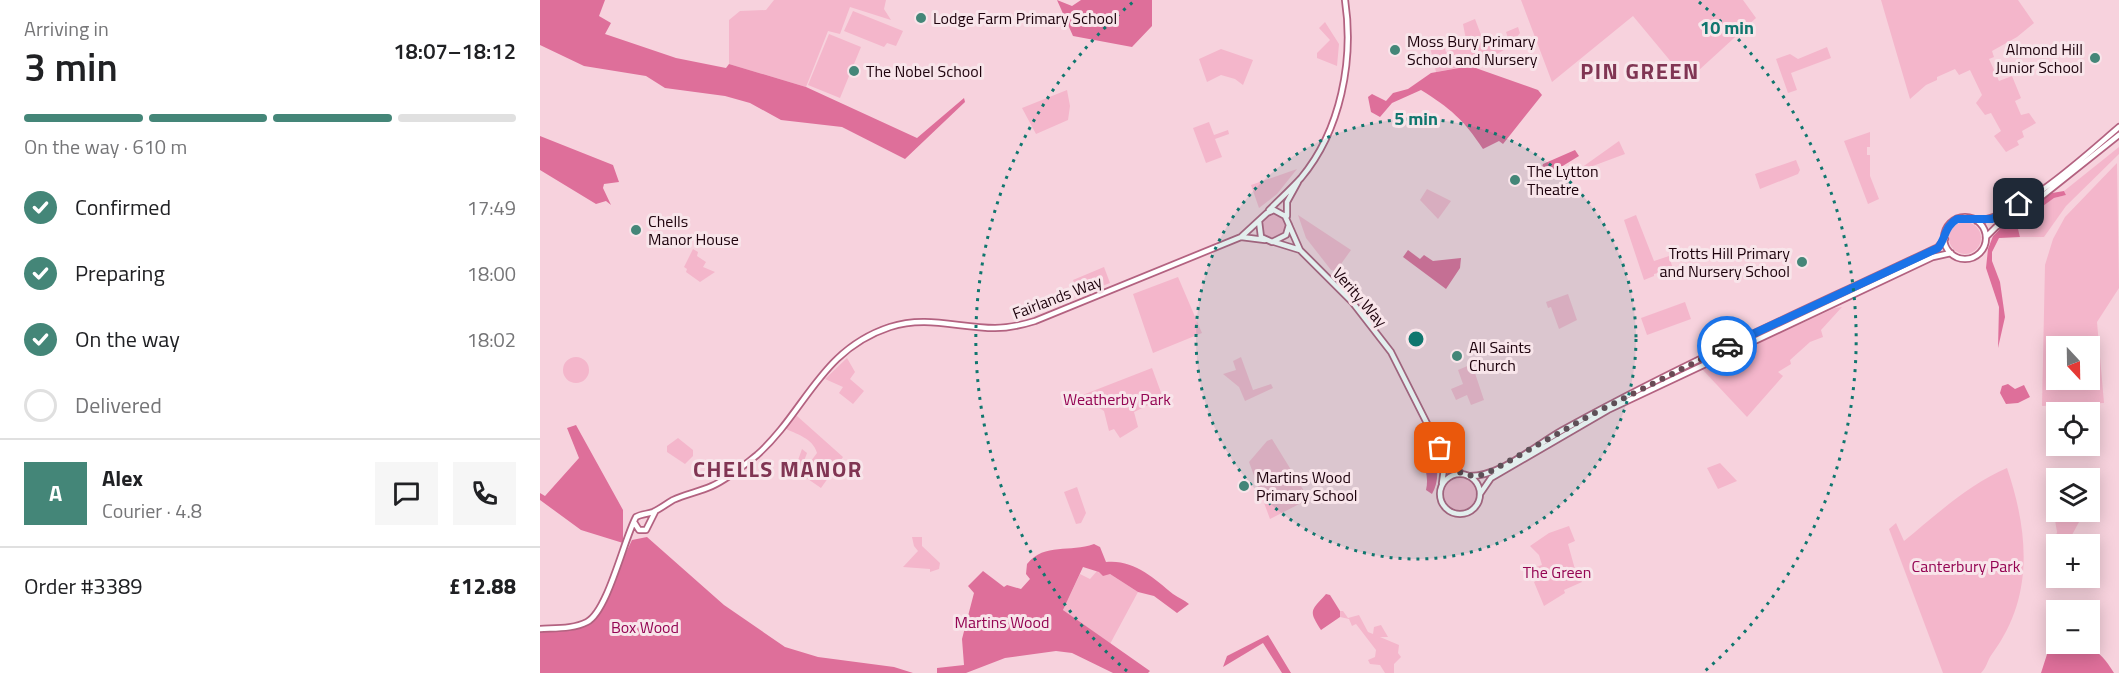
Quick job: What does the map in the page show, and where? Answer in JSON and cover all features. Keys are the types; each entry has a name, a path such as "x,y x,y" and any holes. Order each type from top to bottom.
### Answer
{"main road":[{"path":"1301,177 1260,219 1259,231 1265,240 1272,242 1286,235 1289,223 1287,202 1329,129 1346,68 1349,34 1345,0"},
{"path":"1441,487 1449,477 1491,473 1558,433 1659,379 1938,248 1945,239 1947,229 1957,219 1968,218 1977,221 2001,215 2037,192 2119,127"},
{"path":"1445,459 1440,496 1444,505 1457,513 1471,510 1491,478 1608,410 1933,256 1951,253 1962,259 1973,257 1984,247 1986,237 1996,227 2073,173 2119,135"},
{"path":"1267,213 1280,212 1289,223"},
{"name":"Fairlands Way","path":"642,514 654,512 675,500 717,483 750,460 777,433 828,367 852,346 873,334 891,327 922,321 992,328 1019,326 1241,237 1260,219"},
{"path":"1977,221 1986,237"},
{"name":"Verity Way","path":"1289,223 1300,250 1353,303 1373,332 1391,352 1445,459 1465,475"},
{"name":"Fairlands Way","path":"1241,237 1265,240"},
{"path":"1945,239 1951,253"},
{"name":"Verity Way","path":"1272,242 1300,250"},
{"path":"1465,475 1475,481 1480,494"},
{"path":"630,537 648,528 654,512"},
{"path":"540,629 582,624 595,615 630,537 636,517 642,514 650,522"},
{"path":"634,522 640,531"}],"green space":[{"path":"540,0 605,0 599,16 611,23 605,34 676,58 726,68 729,64 806,87 917,138 964,98 965,102 905,159 842,127 781,120 750,103 725,96 665,88 646,76 584,66 540,45"},
{"path":"774,0 886,0 884,9 891,20 850,7 840,34 828,31 806,87 729,64 729,20 740,11 766,10"},
{"path":"1057,0 1072,6 1081,0 1152,0 1152,26 1132,47 1073,36"},
{"path":"1521,0 1743,0 1756,18 1687,81 1633,16 1552,82"},
{"path":"1881,0 2018,0 2034,23 2017,37 1992,51 1994,57 1989,59 1999,81 2012,76 2021,98 2015,101 2021,115 2029,113 2036,123 2022,131 2024,137 2017,141 2019,145 2006,152 1994,136 2001,131 1991,113 1985,115 1976,103 1982,95 1970,70 1959,75 1955,69 1937,77 1937,80 1926,85 1910,99"},
{"path":"853,11 903,31 896,46 887,43 884,47 844,31"},
{"path":"1475,19 1483,40 1496,36 1499,42 1508,38 1506,32 1518,27 1520,33 1509,47 1478,65 1477,69 1469,66 1436,72 1429,43 1442,39 1446,52 1467,45 1463,24"},
{"path":"1325,22 1339,44 1337,66 1317,58 1317,53 1330,40 1319,28"},
{"path":"829,34 861,47 840,98 808,85"},
{"path":"1827,47 1831,58 1791,73 1797,90 1788,93 1776,59 1790,54 1798,59"},
{"path":"1221,49 1253,60 1243,85 1235,79 1221,75 1207,82 1199,59"},
{"path":"1470,66 1538,90 1542,95 1503,144 1499,141 1483,149 1456,115 1421,90 1392,103 1380,117 1371,112 1368,97 1372,94 1386,101 1393,93 1408,89 1431,73"},
{"path":"1067,90 1070,106 1068,120 1036,134 1022,108"},
{"path":"1209,122 1214,135 1228,130 1229,134 1215,139 1222,157 1206,163 1193,128"},
{"path":"1870,132 1870,147 1867,147 1867,155 1870,155 1870,176 1879,199 1868,204 1844,141"},
{"path":"540,136 613,165 619,182 604,184 603,188 611,205 606,201 596,204 540,170"},
{"path":"1619,141 1625,154 1574,173"},
{"path":"2119,147 2119,154 2066,206 2044,237 2020,237 2016,225 2054,198 2066,195 2064,191"},
{"path":"1575,150 1579,156 1543,178 1540,174 1543,164"},
{"path":"1796,160 1800,170 1798,174 1760,189 1755,174"},
{"path":"2117,163 2119,288 2097,322 2098,336 2046,336 2046,390 2100,390 2100,357 2104,403 2046,402 2046,406 2042,406 2045,265 2053,239 2065,217"},
{"path":"1297,169 1277,194 1259,208 1251,185"},
{"path":"1427,189 1451,201 1438,219 1420,200"},
{"path":"2064,191 2066,195 2054,198 2017,225 2020,237 1999,238 1992,252 1992,261 2000,282 2005,317 1998,348 1999,307 1986,268 1988,249 1993,236 2052,193"},
{"path":"1273,214 1278,215 1284,221 1284,231 1278,237 1273,238 1268,237 1262,231 1261,226 1262,221 1268,215"},
{"path":"1298,215 1351,250 1336,271 1331,270 1306,238"},
{"path":"1636,215 1654,261 1669,256 1673,269 1654,274 1644,280 1624,220"},
{"path":"1965,222 1977,226 1981,238 1977,250 1965,254 1953,250 1949,238 1953,226"},
{"path":"693,249 698,252 697,256 706,262 703,267 715,272 700,282 686,272 687,269 684,267"},
{"path":"1408,250 1420,259 1424,255 1433,261 1461,258 1460,268 1446,289 1403,257"},
{"path":"1104,267 1110,283 1079,295 1073,280"},
{"path":"1178,277 1202,333 1153,353 1133,294"},
{"path":"1568,294 1577,320 1559,329 1551,307 1548,308 1546,302"},
{"path":"1685,302 1691,319 1647,335 1641,318"},
{"path":"1842,307 1821,330 1823,337 1810,342 1790,360 1791,364 1778,372 1783,376 1747,417 1702,369 1835,308"},
{"path":"576,357 585,361 589,370 585,379 576,383 567,379 563,370 567,361"},
{"path":"1241,357 1253,390 1271,384 1273,388 1245,401 1239,387 1223,374 1236,370 1233,361"},
{"path":"847,358 855,372 850,379 864,391 853,404 839,393 843,387 825,379"},
{"path":"1472,364 1484,400 1471,405 1467,395 1456,400 1451,389 1463,384 1458,370"},
{"name":"Weatherby Park","path":"1152,368 1163,398 1134,412 1138,427 1120,438 1114,429 1109,431 1104,411 1080,396"},
{"path":"2008,384 2015,389 2024,385 2030,397 2018,403 2006,404 2000,393 2002,386"},
{"path":"792,416 797,416 843,457 821,488 802,475 803,469 797,463 802,449 807,453 804,461 813,468 821,464 811,461 817,453 812,444 804,437 784,428"},
{"path":"576,425 623,510 623,543 581,530 540,500 540,493 545,496 579,458 567,428"},
{"path":"678,438 693,450 693,456 685,464 667,452 667,446"},
{"path":"1272,439 1309,499 1270,519 1249,462 1267,441"},
{"path":"1420,442 1426,442 1436,461 1437,482 1432,494 1426,490 1427,475 1420,452"},
{"path":"1720,463 1737,481 1718,489 1707,468"},
{"name":"Canterbury Park","path":"2007,468 2020,517 2023,541 2024,564 2015,610 2006,633 1981,673 1943,673 1889,529 1896,523 1904,541 1966,491"},
{"path":"1460,478 1471,483 1476,494 1471,505 1460,510 1449,505 1444,494 1449,483"},
{"path":"1077,487 1086,513 1081,523 1076,524 1064,492"},
{"path":"2055,522 2079,522 2072,534 2056,534"},
{"name":"The Green","path":"1569,526 1575,541 1568,544 1576,573 1582,582 1564,590 1565,593 1544,606 1534,582 1539,579 1536,567 1542,565 1539,555 1530,546 1549,533"},
{"name":"Box Wood","path":"647,537 724,605 785,647 818,657 894,667 913,673 540,673 540,632 588,623 595,618 632,540"},
{"path":"912,537 922,537 922,546 940,563 939,569 930,572 930,569 903,567 918,551"},
{"name":"Martins Wood","path":"1094,544 1100,547 1106,562 1125,563 1142,571 1189,604 1177,613 1154,596 1138,592 1110,574 1103,576 1099,572 1083,567 1063,610 1150,671 1148,673 1113,673 1072,653 1056,651 1005,658 966,673 937,673 937,668 964,665 962,639 974,593 968,586 983,571 1004,587 1007,585 1021,589 1030,579 1026,574 1027,564 1034,557 1050,550"},
{"path":"1097,571 1110,574 1138,592 1110,644 1063,610 1080,574 1090,579"},
{"path":"1326,594 1330,595 1340,611 1340,617 1321,630 1313,611"},
{"path":"1340,611 1343,611 1348,618 1359,615 1368,632 1373,634 1374,627 1381,625 1388,637 1380,637 1399,645 1398,653 1401,657 1394,664 1394,673 1385,673 1380,665 1370,664 1368,660 1375,657 1376,650 1356,624 1352,626 1349,619 1340,617"},
{"path":"1268,635 1291,673 1282,673 1263,643 1223,667 1227,656"},
{"path":"2047,654 2099,654 2114,673 2041,673"}],"way so far":[{"path":"1440,448 1451,467 1462,474 1481,476 1491,473 1589,416 1727,346"}],"place":[{"name":"Lodge Farm Primary School","path":"921,18"},
{"name":"Moss Bury Primary School and Nursery","path":"1395,50"},
{"name":"Almond Hill Junior School","path":"2095,58"},
{"name":"The Nobel School","path":"854,71"},
{"name":"The Lytton Theatre","path":"1515,180"},
{"name":"Chells Manor House","path":"636,230"},
{"name":"Trotts Hill Primary and Nursery School","path":"1802,262"},
{"name":"All Saints Church","path":"1457,356"},
{"name":"Martins Wood Primary School","path":"1244,486"}],"district":[{"name":"PIN GREEN","path":"1640,71"},
{"name":"CHELLS MANOR","path":"778,469"}],"route":[{"path":"1727,346 1938,248 1945,239 1949,225 1957,219 1968,218 1977,221 1992,219 2019,204"}]}
